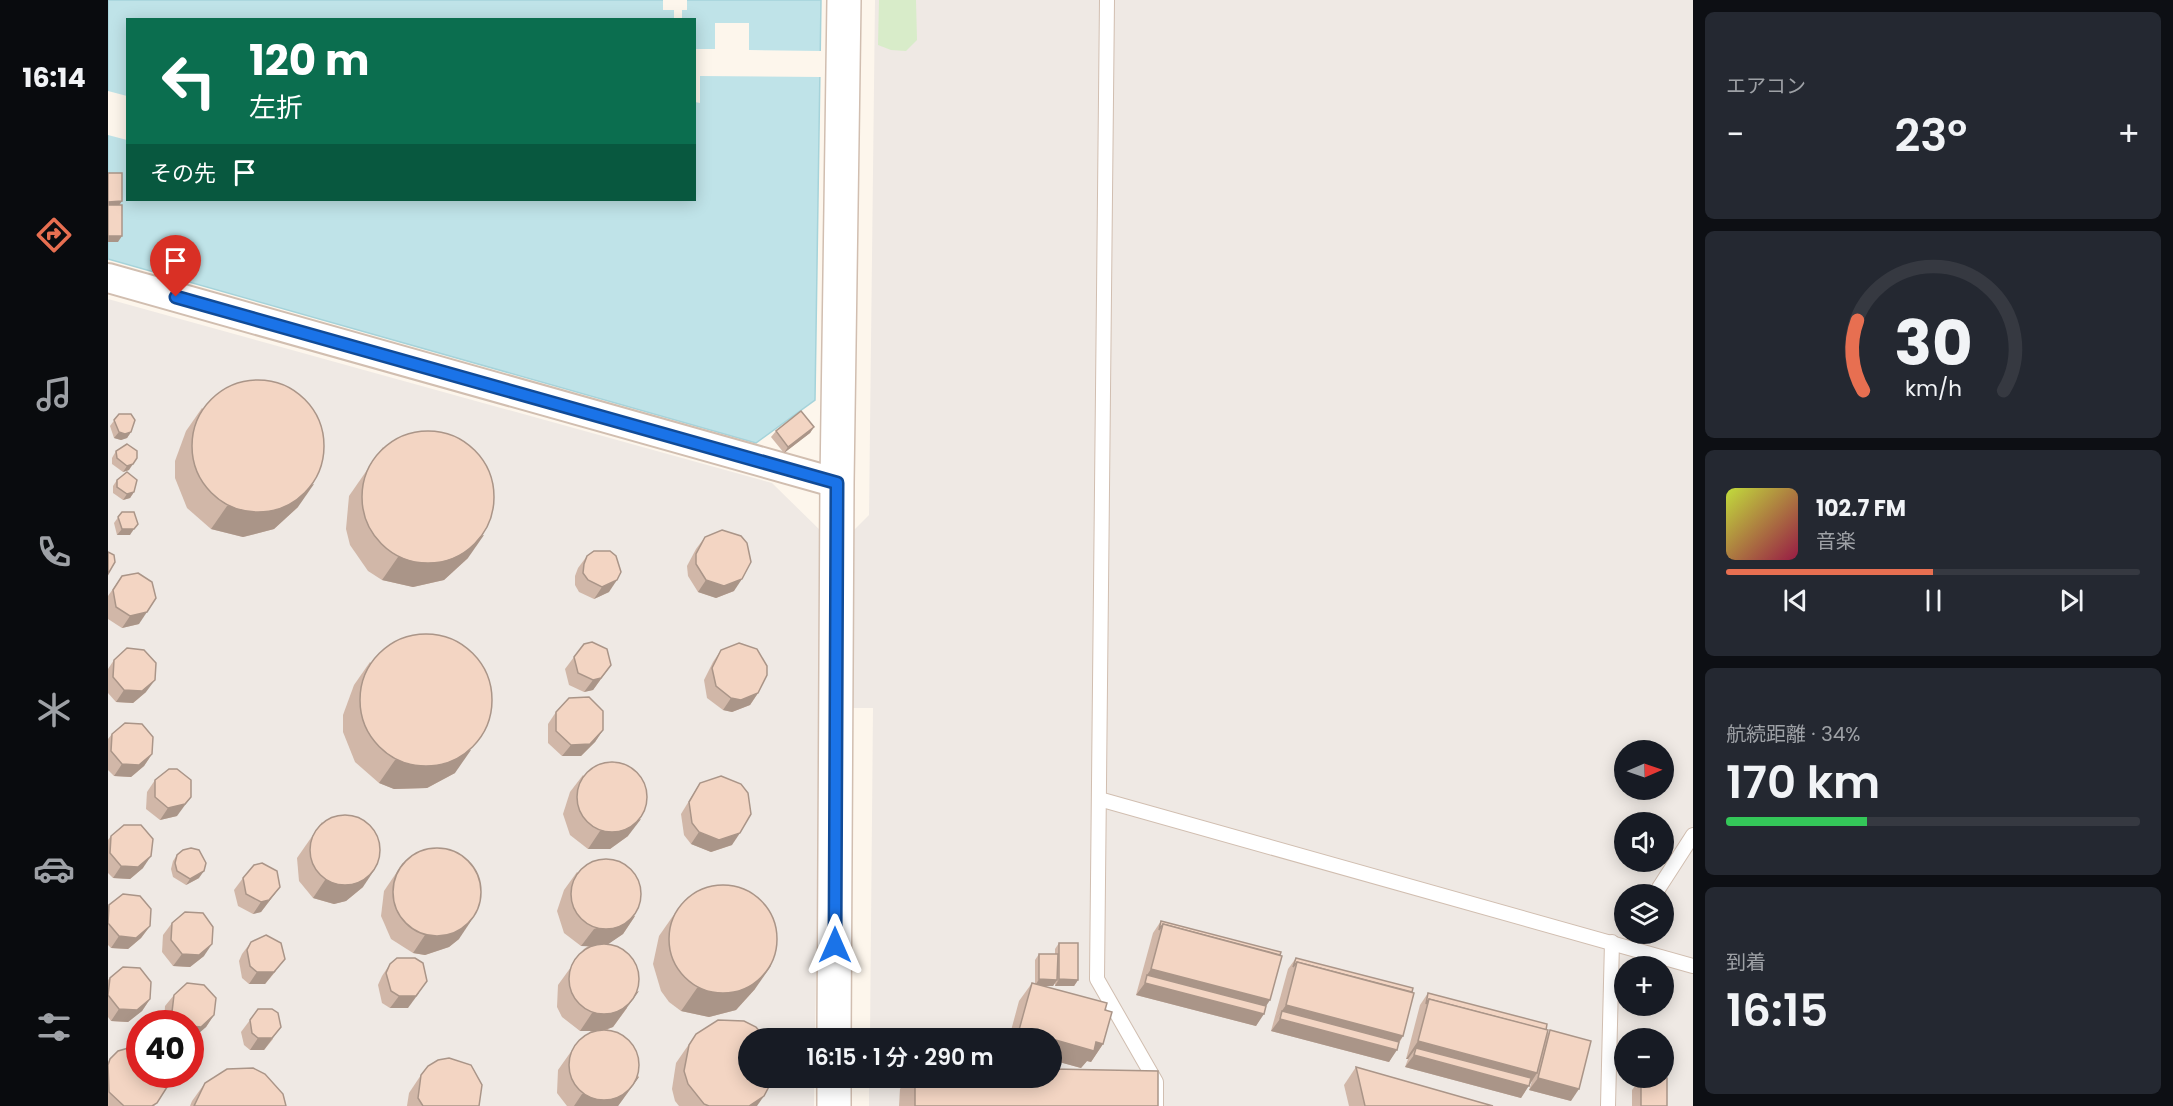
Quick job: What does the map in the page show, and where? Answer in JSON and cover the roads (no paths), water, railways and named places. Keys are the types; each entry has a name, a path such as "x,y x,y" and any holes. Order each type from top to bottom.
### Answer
{"street":[{"path":"834,1028 837,483 844,0"},
{"path":"108,278 837,483"},
{"path":"834,1088 834,1106"}],"lane":[{"path":"1107,0 1097,979 1156,1082 1156,1106"},
{"path":"1099,799 1614,943"},
{"path":"1661,884 1693,835"},
{"path":"1608,1106 1617,944 1693,966"}],"water":[{"path":"108,0 821,0 815,400 756,443 108,259"}]}
